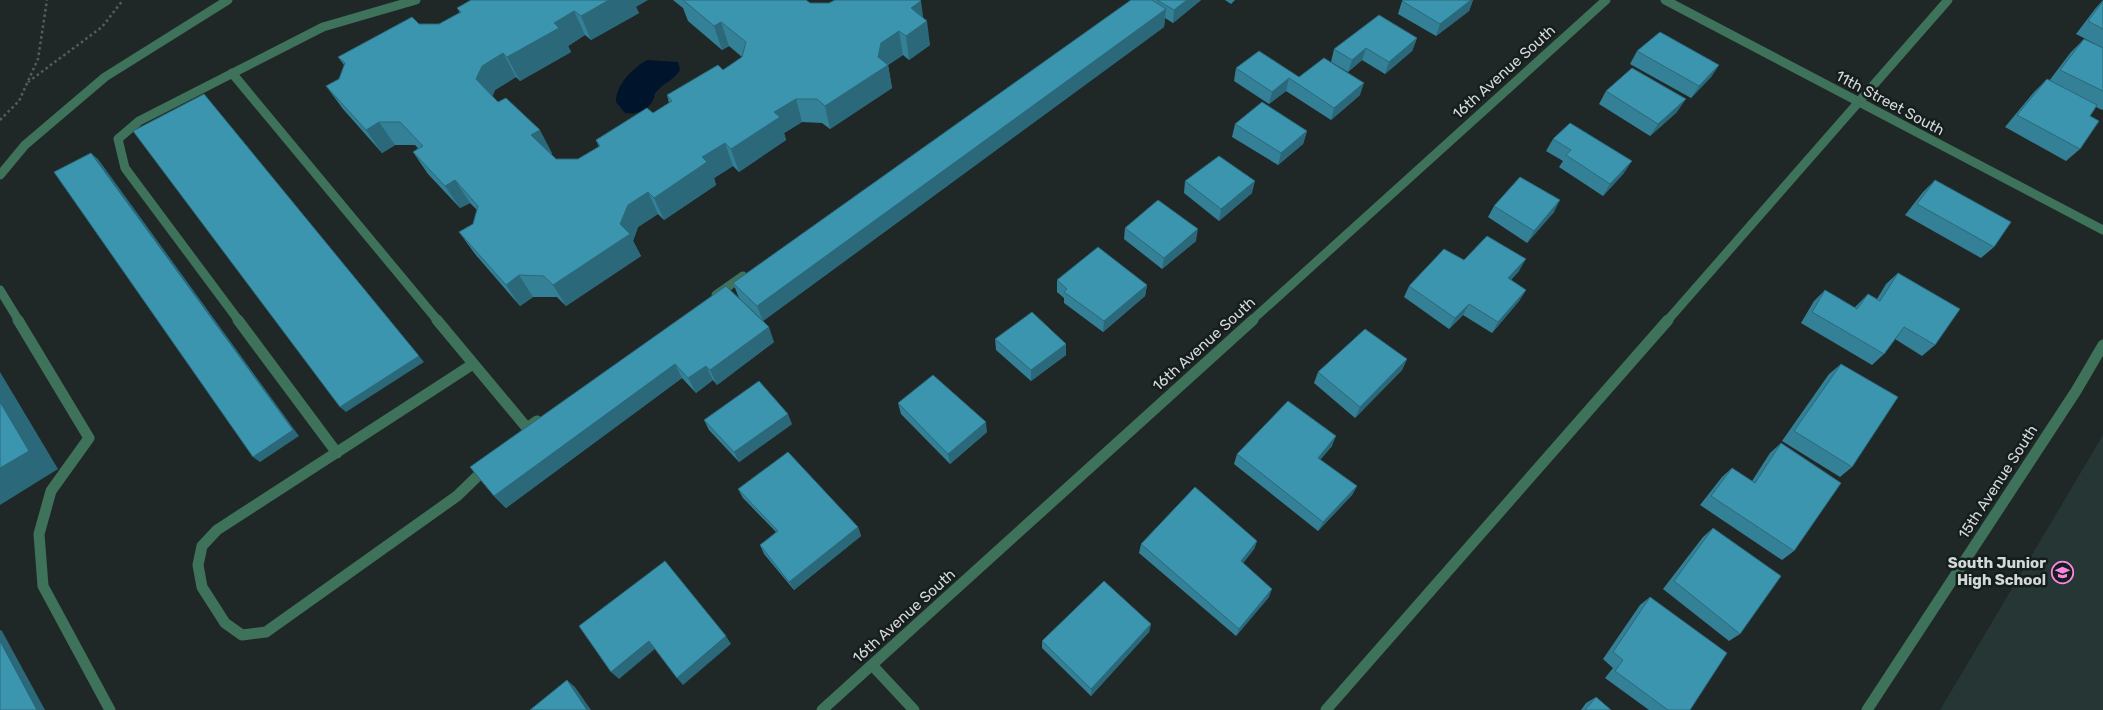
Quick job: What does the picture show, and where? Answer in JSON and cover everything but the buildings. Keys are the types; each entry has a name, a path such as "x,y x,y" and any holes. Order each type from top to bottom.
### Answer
{"street":[{"path":"0,175 25,145 105,77 228,0"},
{"path":"337,453 124,168 118,139 138,121 322,27 416,0"},
{"name":"16th Avenue South","path":"822,710 1606,0"},
{"name":"11th Street South","path":"1665,0 2103,230"},
{"path":"1326,710 1948,0"},
{"path":"232,73 473,364 523,432 543,417"},
{"path":"705,303 754,268"},
{"path":"0,290 89,438 52,491 38,534 43,586 110,710"},
{"name":"15th Avenue South","path":"1867,710 2076,391 2103,345"},
{"path":"473,364 217,530 202,546 198,565 202,588 225,623 242,635 266,632 457,496 493,461"},
{"path":"872,665 914,710"}],"path":[{"path":"0,120 19,101 38,59 47,0"},
{"path":"27,83 102,27 123,0"}],"shaded area":[{"name":"South Junior High School","path":"2103,435 2103,710 1940,710"}],"water":[{"path":"647,60 678,62 680,70 655,93 652,102 646,109 634,113 625,113 616,102 619,89 626,77"}],"place":[{"name":"South Junior High School","path":"2062,572"}]}
